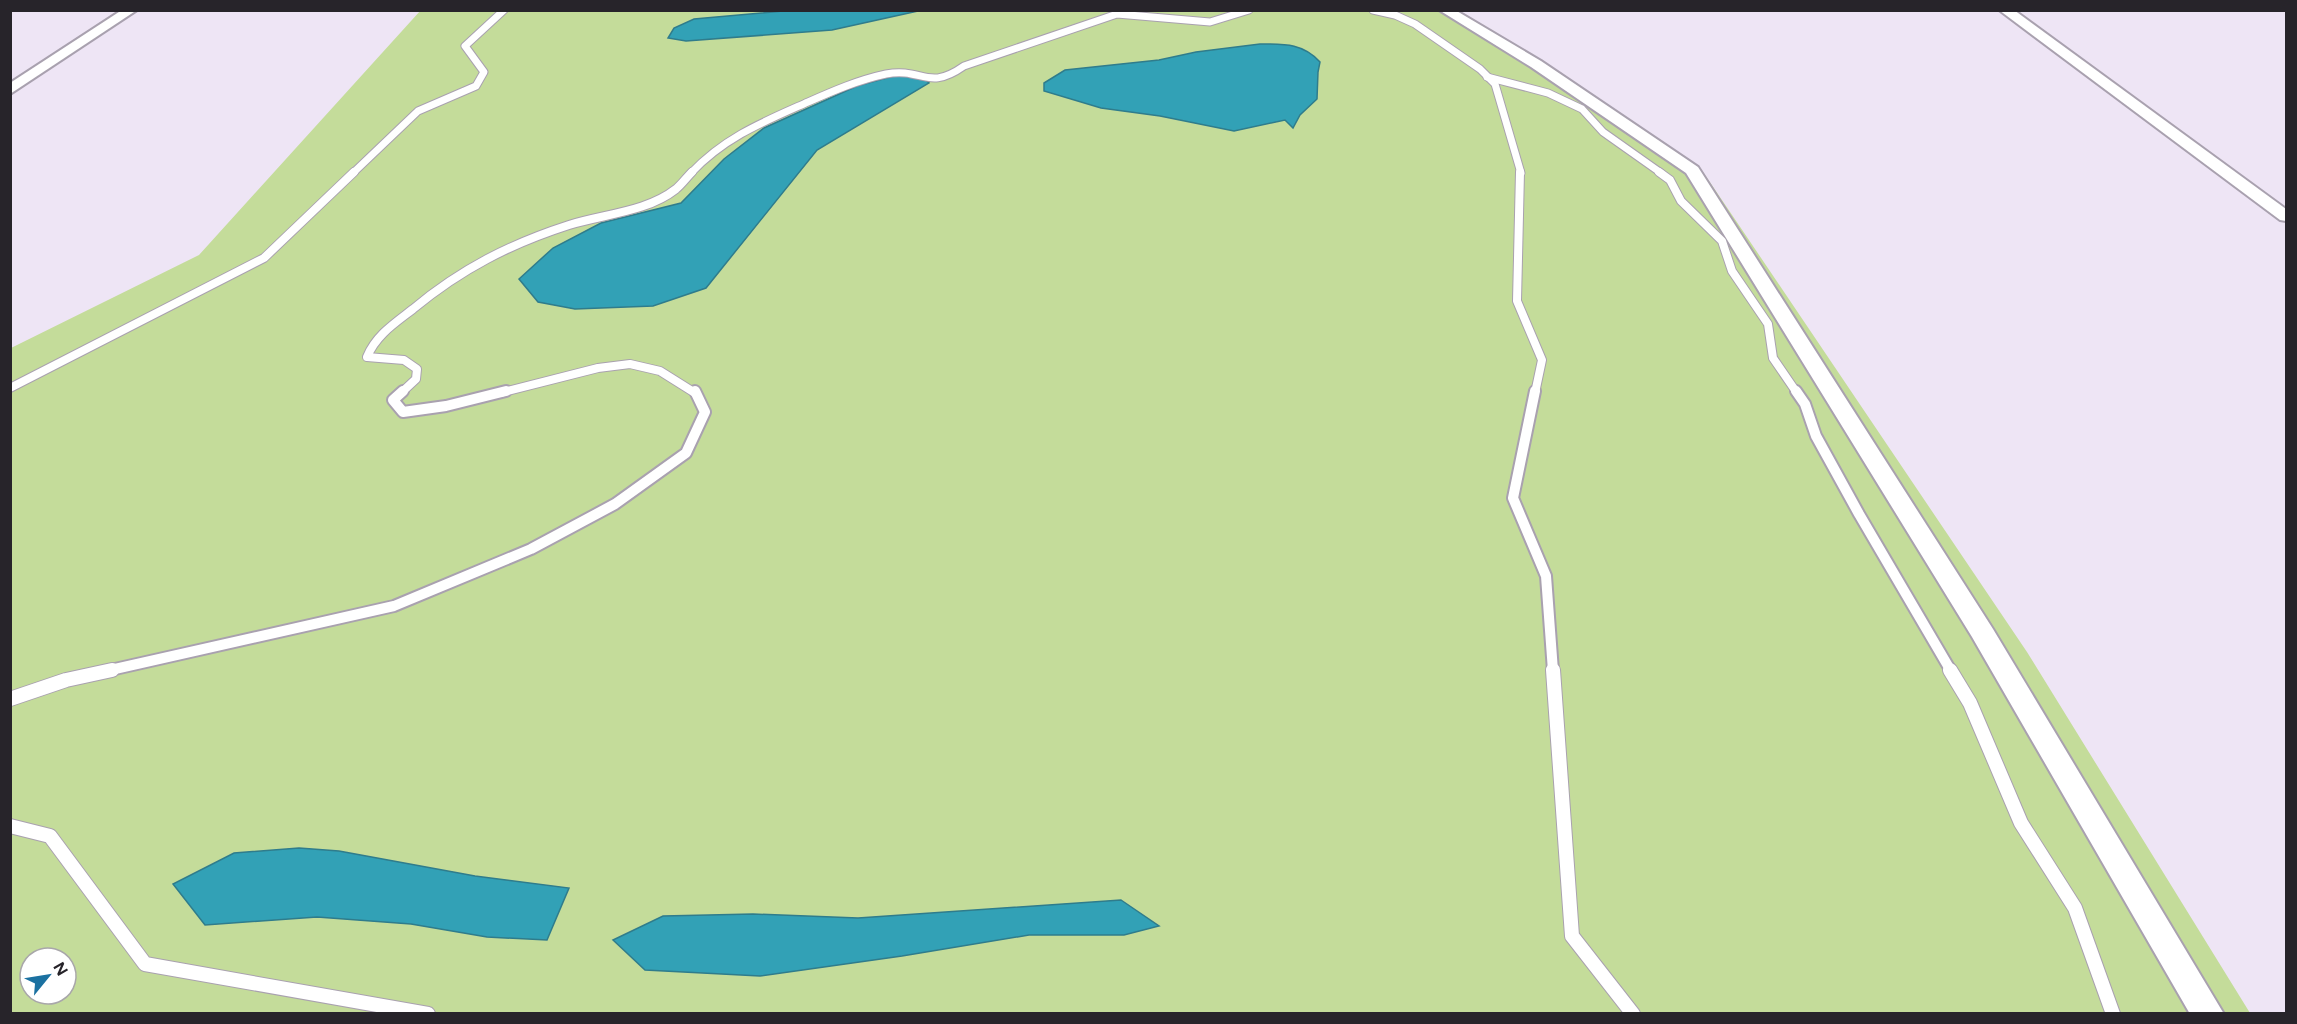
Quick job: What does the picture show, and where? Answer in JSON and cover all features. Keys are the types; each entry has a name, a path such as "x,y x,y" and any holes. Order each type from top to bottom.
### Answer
{"street":[{"path":"10,90 130,10"},
{"path":"1445,10 1536,64 1692,170 1984,635 2208,1014"},
{"path":"2005,10 2286,216"}],"lane":[{"path":"10,388 264,258 418,111 477,86 484,72 465,46 504,10"},
{"path":"10,699 66,680 394,606 531,549 615,504 686,453 705,412 694,390 660,371 630,364 598,368 446,406 403,412 393,400 416,378 417,369 404,360 367,357 373,342 444,283 492,255 570,225 643,206 676,189 702,161 744,130 852,83 905,72 935,80 943,78 964,66 1117,14 1210,22 1249,10"},
{"path":"1373,10 1395,15 1414,24 1480,69 1495,84 1521,176 1517,301 1542,360 1513,498 1546,576 1572,936 1633,1014"},
{"path":"1487,77 1548,93 1582,109 1604,132 1670,180 1682,201 1722,241 1732,271 1768,324 1773,358 1806,404 1816,436 1970,703 2021,823 2075,908 2113,1014"},
{"path":"10,826 50,836 145,964 428,1014"}],"green space":[{"path":"421,10 1451,11 1540,70 1701,169 2027,652 2250,1013 11,1014 11,348 199,255"}],"water":[{"path":"794,10 918,11 832,30 686,41 668,38 674,28 694,19"},
{"path":"1260,44 1300,48 1320,62 1317,99 1300,115 1293,128 1285,120 1234,131 1160,116 1101,108 1044,91 1044,83 1065,70 1159,60 1196,52"},
{"path":"919,74 929,83 817,150 706,288 653,306 575,309 538,302 519,279 553,248 601,223 681,203 724,159 764,128 857,86 894,76"},
{"path":"299,848 339,851 475,876 569,888 547,940 487,937 411,924 317,917 205,925 173,884 234,853"},
{"path":"1121,900 1159,926 1124,935 1029,935 760,976 645,970 613,940 663,916 753,914 858,918"}]}
